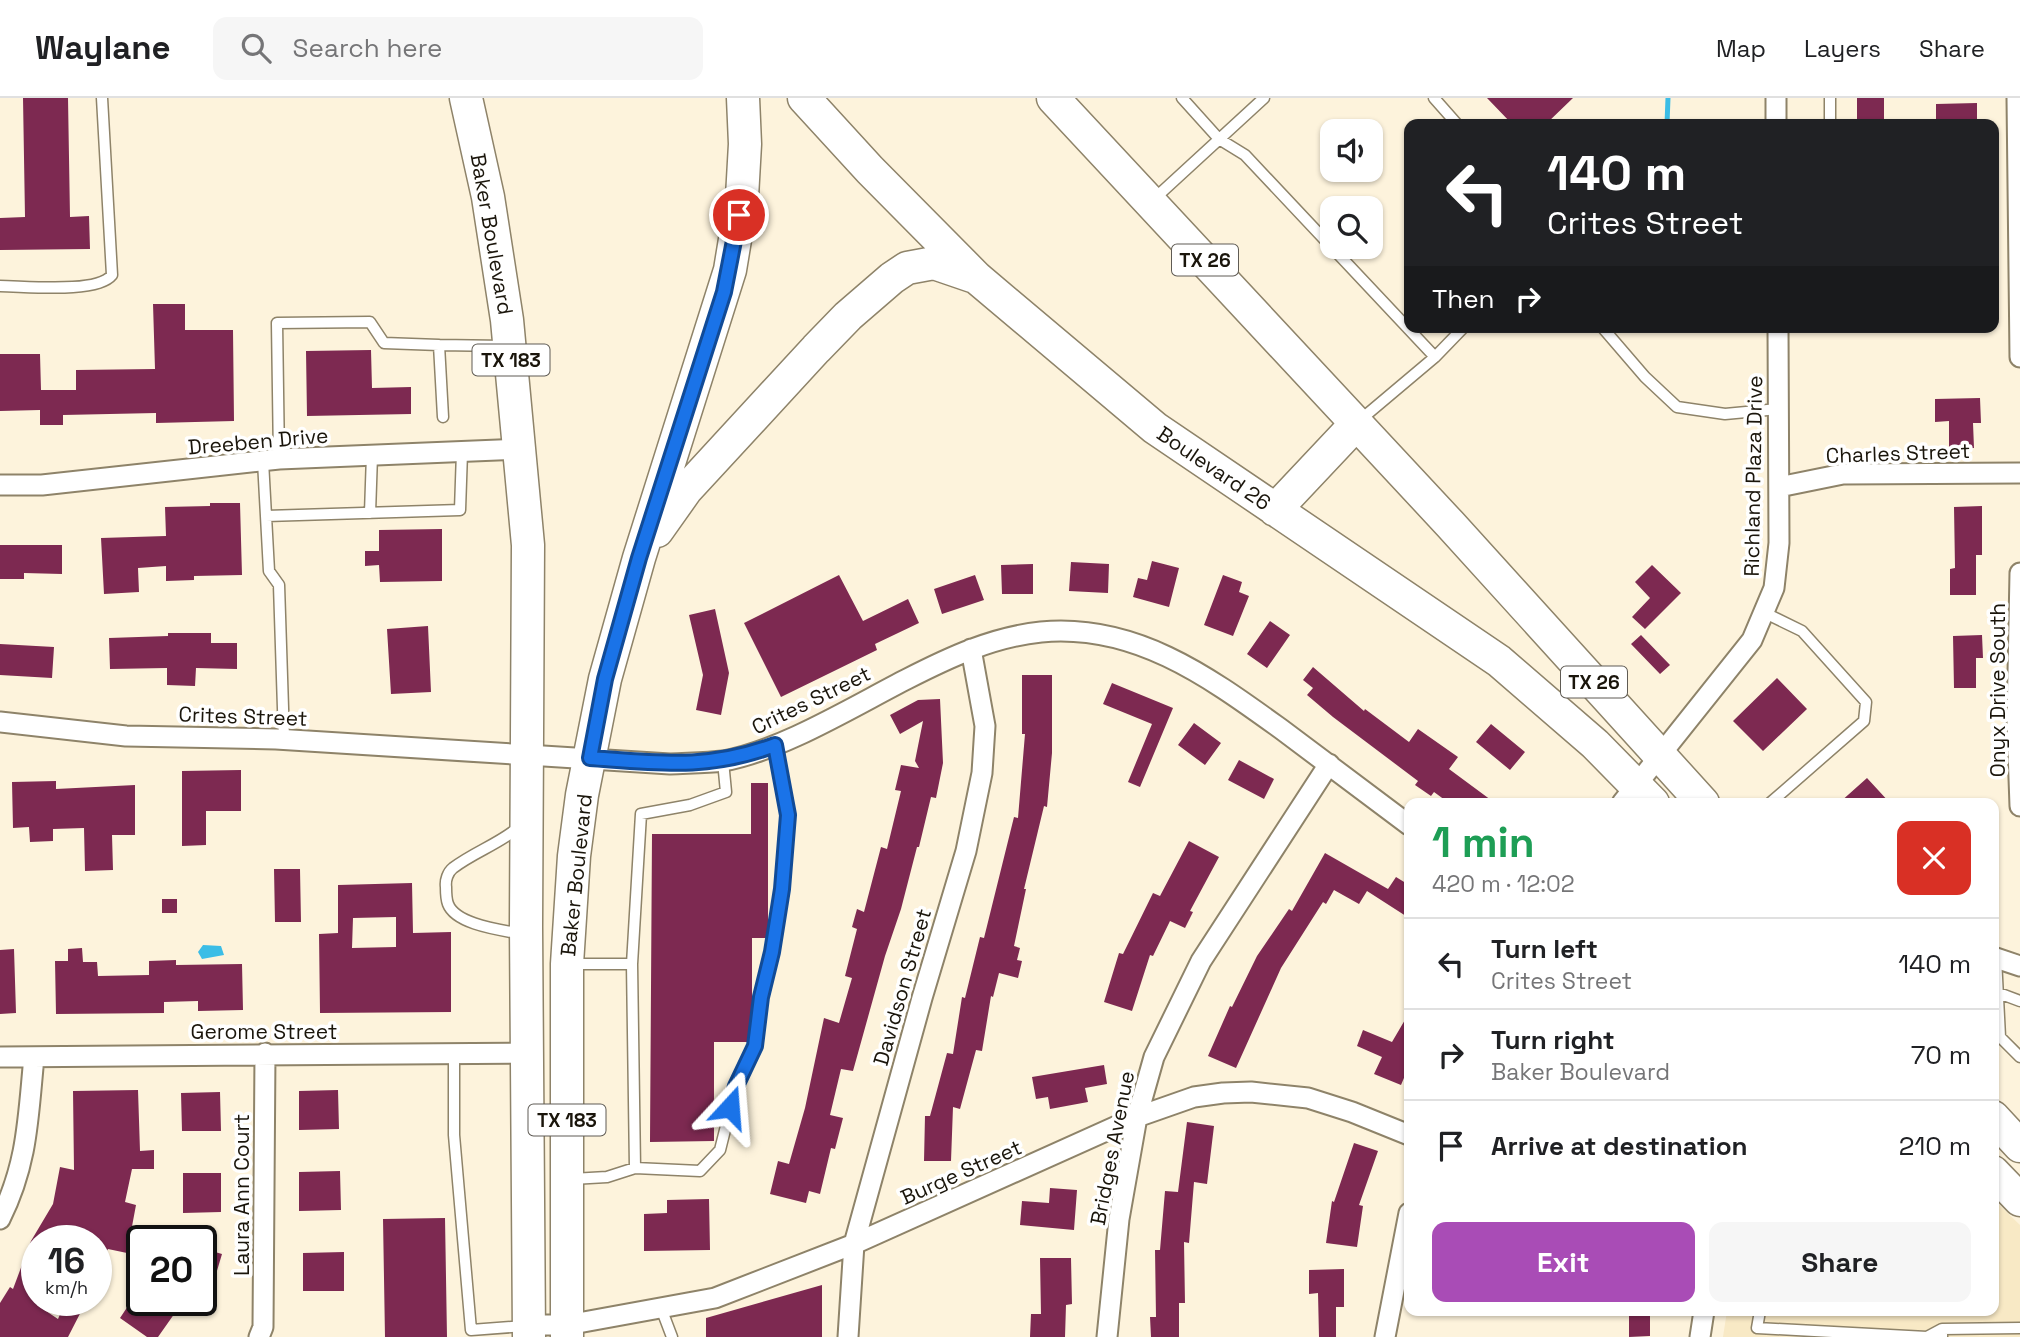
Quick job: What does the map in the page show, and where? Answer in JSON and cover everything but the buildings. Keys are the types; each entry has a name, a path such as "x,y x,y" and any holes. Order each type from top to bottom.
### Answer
{"main road":[{"name":"Baker Boulevard","path":"466,98 488,197 510,346 528,545 529,1331"},
{"name":"Baker Boulevard","path":"567,1331 567,964 574,856 605,679 639,558 730,271 742,197 745,144 743,98"},
{"name":"Boulevard 26","path":"804,98 870,170 977,278 1155,428 1499,661 1595,744 1637,797"},
{"name":"TX 26","path":"1052,98 1450,524 1698,798"},
{"path":"639,558 686,490 848,316 892,278 907,268 934,263 977,278"},
{"path":"1275,510 1356,424"},
{"path":"1999,1123 2020,1144"},
{"path":"1999,1178 2020,1200"}],"street":[{"path":"1776,98 1776,119"},
{"path":"2017,98 2020,358"},
{"name":"Richland Plaza Drive","path":"1637,797 1659,756 1752,640 1774,588 1779,543 1778,333"},
{"name":"Dreeben Drive","path":"0,485 42,485 271,460 520,449"},
{"name":"Charles Street","path":"1779,487 1843,474 2020,473"},
{"name":"Onyx Drive South","path":"2020,573 2020,806"},
{"name":"Crites Street","path":"0,722 125,736 284,739 670,764 723,761 775,745 940,662 990,641 1042,632 1075,632 1144,647 1180,661 1221,686 1404,821"},
{"name":"Davidson Street","path":"848,1337 854,1244 966,851 982,773 985,726 971,649"},
{"name":"Bridges Avenue","path":"1107,1337 1119,1219 1137,1117 1154,1057 1201,961 1329,764"},
{"path":"1999,959 2020,966"},
{"name":"Laura Ann Court","path":"259,1337 263,1328 265,1053"},
{"name":"Gerome Street","path":"0,1057 528,1053"},
{"path":"0,1219 14,1191 24,1155 34,1057"},
{"name":"Burge Street","path":"529,1331 567,1331 715,1298 854,1244 1137,1117 1194,1097 1251,1092 1308,1098 1404,1133"},
{"path":"1385,1337 1404,1239"},
{"path":"1699,1337 1703,1316"}],"lane":[{"path":"0,286 86,286 107,281 112,275 102,98"},
{"path":"1182,98 1219,139 1245,155 1404,324"},
{"path":"1150,202 1264,98"},
{"path":"1830,98 1830,119"},
{"path":"1438,99 1453,119"},
{"path":"284,739 279,585 270,571 266,516 276,323 370,322 383,343 510,346"},
{"path":"1412,333 1435,357"},
{"path":"1356,424 1435,357 1458,333"},
{"path":"1607,333 1645,377 1677,407 1726,414 1778,409"},
{"path":"439,345 443,417"},
{"path":"266,516 460,510 462,452"},
{"path":"370,513 372,455"},
{"path":"1765,613 1802,631 1866,702 1864,721 1776,798"},
{"path":"567,1179 607,1177 635,1168 700,1171 719,1150 736,1086 755,1046 761,997 772,952 782,889 788,815 775,745"},
{"path":"635,1168 632,964 641,814 690,805 726,792 723,761"},
{"path":"527,820 503,840 451,869 446,880 448,904 453,911 477,925 527,934"},
{"path":"567,964 632,964"},
{"path":"1999,993 2020,1001"},
{"path":"1999,1040 2020,1057"},
{"path":"454,1053 454,1135 471,1330 529,1331"},
{"path":"661,1308 673,1337"},
{"path":"1756,1332 1927,1336 2020,1328"}],"shaded area":[{"path":"1999,1205 2020,1225 2020,1337 1723,1337 1726,1316 1999,1316"}],"water":[{"path":"203,945 221,946 224,955 202,959 198,952"}],"waterway":[{"path":"1667,119 1668,98"}],"route":[{"path":"730,1107 736,1086 755,1046 761,997 772,952 782,889 788,815 775,745 723,761 670,764 590,758 605,679 639,558 724,292 739,215"}]}
